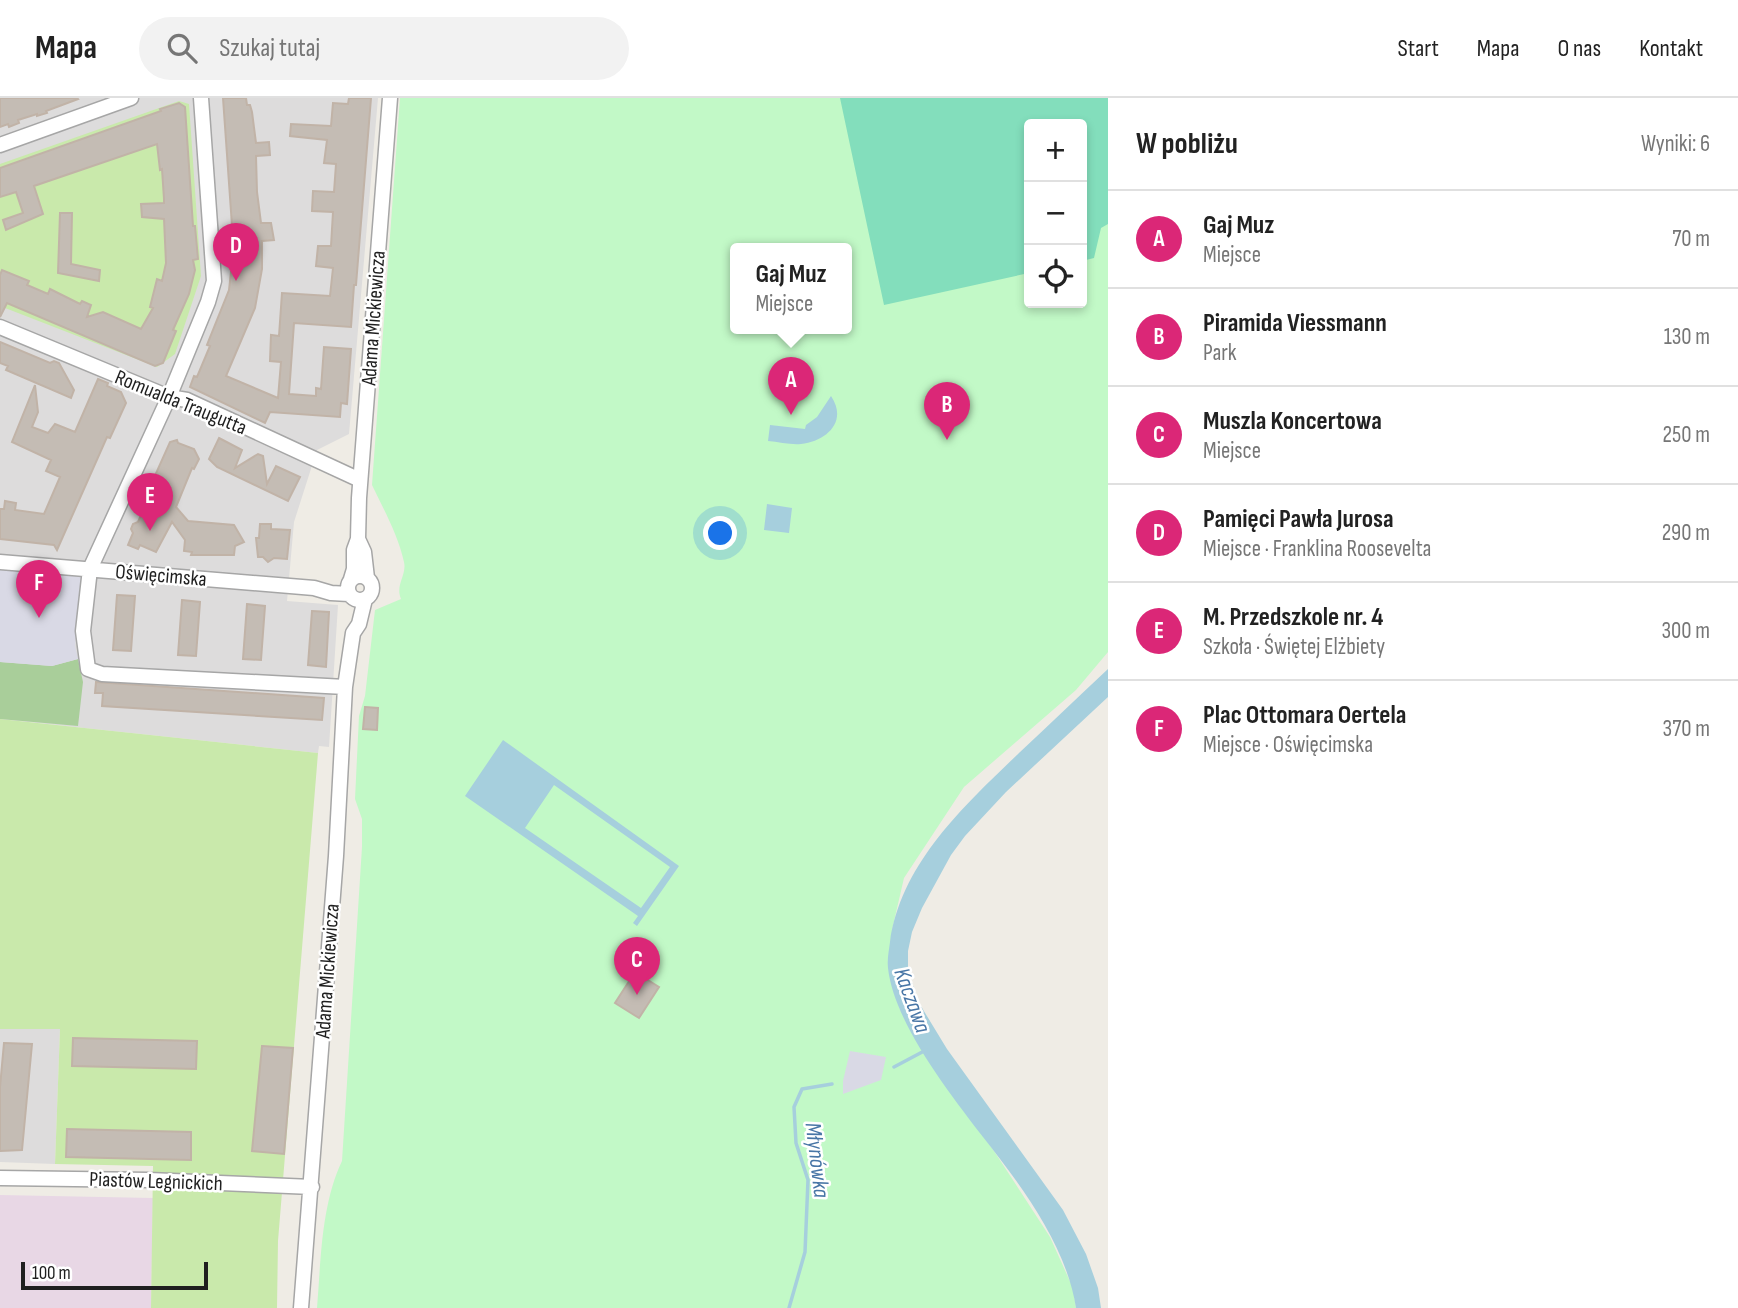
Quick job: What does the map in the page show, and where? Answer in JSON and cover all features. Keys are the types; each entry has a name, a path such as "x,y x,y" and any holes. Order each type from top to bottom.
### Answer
{"street":[{"path":"0,145 131,98"},
{"path":"201,98 214,281 169,397 90,569 83,631 88,669 102,674 345,687"},
{"name":"Adama Mickiewicza","path":"301,1308 336,856 345,687 353,634 359,624 353,590 354,550 358,538 360,480 390,98"},
{"name":"Romualda Traugutta","path":"0,327 169,397 187,400 360,480"},
{"name":"Adama Mickiewicza","path":"353,590 372,590 367,578 364,552 358,538"},
{"name":"Oświęcimska","path":"0,562 323,589 331,593 353,590 359,576 367,578"},
{"name":"Piastów Legnickich","path":"0,1178 149,1180 312,1187"}],"shaded area":[{"path":"0,98 378,98 349,434 317,450 294,522 287,601 338,605 329,747 319,746 318,753 0,719"},
{"path":"0,562 90,569 88,589 80,590 75,646 78,659 52,666 0,662"},
{"path":"0,1029 60,1029 55,1164 0,1162"},
{"path":"850,1051 886,1057 881,1080 843,1094 843,1081"},
{"path":"0,1195 153,1198 151,1308 0,1308"}],"green space":[{"path":"400,98 1108,98 1108,652 1076,690 964,787 904,878 892,930 899,1007 928,1060 994,1151 1050,1237 1073,1288 1076,1308 317,1308 326,1214 342,1161 362,847 362,819 355,799 359,716 365,696 375,610 401,599 399,589 404,567 401,552 372,485"},
{"path":"840,98 1108,98 1108,224 1101,228 1094,258 1087,260 1087,119 1024,119 1024,274 884,305"},
{"path":"179,101 189,104 201,276 175,354 157,367 0,306 0,164"},
{"path":"78,659 83,682 78,726 0,719 0,662 52,666"},
{"path":"0,719 318,753 278,1241 277,1308 151,1308 153,1166 55,1164 60,1029 0,1029"}],"water":[{"path":"831,396 836,405 836,421 819,439 801,444 768,441 770,425 805,429"},
{"path":"767,504 792,508 789,533 764,530"},
{"name":"Kaczawa","path":"1108,669 1108,697 1006,792 951,855 922,908 908,951 908,971 919,1003 947,1049 1063,1210 1086,1254 1098,1288 1101,1308 1076,1308 1063,1262 1027,1196 940,1079 912,1034 892,989 888,961 896,913 907,886 938,837 978,793"},
{"path":"503,740 679,866 637,926 633,923 638,916 465,796","holes":["554,785 670,867 641,908 525,828"]}],"building":[{"path":"0,98 78,99 46,111 47,113 18,120 19,123 9,127 8,124 0,127"},
{"path":"223,98 246,98 252,112 256,143 269,142 270,155 256,156 257,192 261,223 271,223 274,240 262,241 262,269 255,308 226,376 278,398 281,362 270,361 271,335 279,336 282,293 330,296 333,268 316,266 318,246 331,246 333,212 312,211 313,191 334,192 336,164 324,163 327,140 290,136 291,124 331,126 333,103 348,104 349,98 371,98 351,327 294,323 289,394 316,396 316,388 321,389 324,347 351,349 347,404 341,403 340,417 270,412 265,423 190,387 210,346 207,345 229,290 233,272"},
{"path":"179,103 185,107 193,226 198,259 193,260 195,270 189,294 173,330 176,331 163,363 155,366 7,303 0,317 2,270 29,281 27,285 48,294 50,289 80,304 82,301 91,305 87,317 103,312 141,329 153,308 150,307 157,279 162,281 166,263 164,219 142,217 141,204 164,203 157,144 34,186 43,214 6,230 3,220 23,213 16,192 0,197 0,168"},
{"path":"60,213 72,213 71,264 100,270 99,281 58,273"},
{"path":"0,342 50,363 59,363 74,390 71,398 6,370 8,366 0,363"},
{"path":"98,379 121,392 126,403 110,438 107,437 57,550 54,545 0,539 0,509 4,509 5,501 16,503 15,510 44,514 60,477 46,471 51,460 12,442 35,385 38,412 32,427 48,433 55,424 75,432"},
{"path":"219,438 242,450 235,468 258,454 263,456 267,484 276,466 300,477 288,501 217,467 209,459"},
{"path":"177,440 178,443 194,449 199,459 194,469 192,468 176,507 188,521 234,525 244,542 235,546 234,555 191,555 192,552 184,551 185,540 172,522 156,552 140,545 138,549 128,545 133,524 138,522 141,515 144,517 147,511 159,516 149,489 170,442"},
{"path":"260,524 271,524 271,529 290,530 287,559 274,558 268,562 263,557 258,557 256,538 259,538"},
{"path":"117,595 135,596 131,651 113,650"},
{"path":"182,600 200,602 196,656 178,655"},
{"path":"247,604 265,606 261,660 243,659"},
{"path":"312,611 329,612 326,667 308,665"},
{"path":"96,682 324,698 322,720 102,706 103,693 95,693"},
{"path":"365,707 378,708 377,730 363,729"},
{"path":"635,972 659,987 639,1018 615,1003"},
{"path":"73,1038 197,1041 196,1069 72,1066"},
{"path":"4,1043 32,1044 22,1150 0,1151 0,1087"},
{"path":"262,1046 293,1048 284,1154 252,1151"},
{"path":"67,1129 191,1132 191,1160 66,1157"}],"waterway":[{"name":"Młynówka","path":"894,1067 926,1050"},
{"name":"Młynówka","path":"789,1308 805,1252 808,1180 796,1143 794,1107 802,1089 832,1084"}],"place":[{"name":"Pamięci Pawła Jurosa","path":"236,281"},
{"name":"Gaj Muz","path":"791,415"},
{"name":"Piramida Viessmann","path":"947,440"},
{"name":"M. Przedszkole nr. 4","path":"150,531"},
{"name":"Plac Ottomara Oertela","path":"39,618"},
{"name":"Muszla Koncertowa","path":"637,995"}]}
